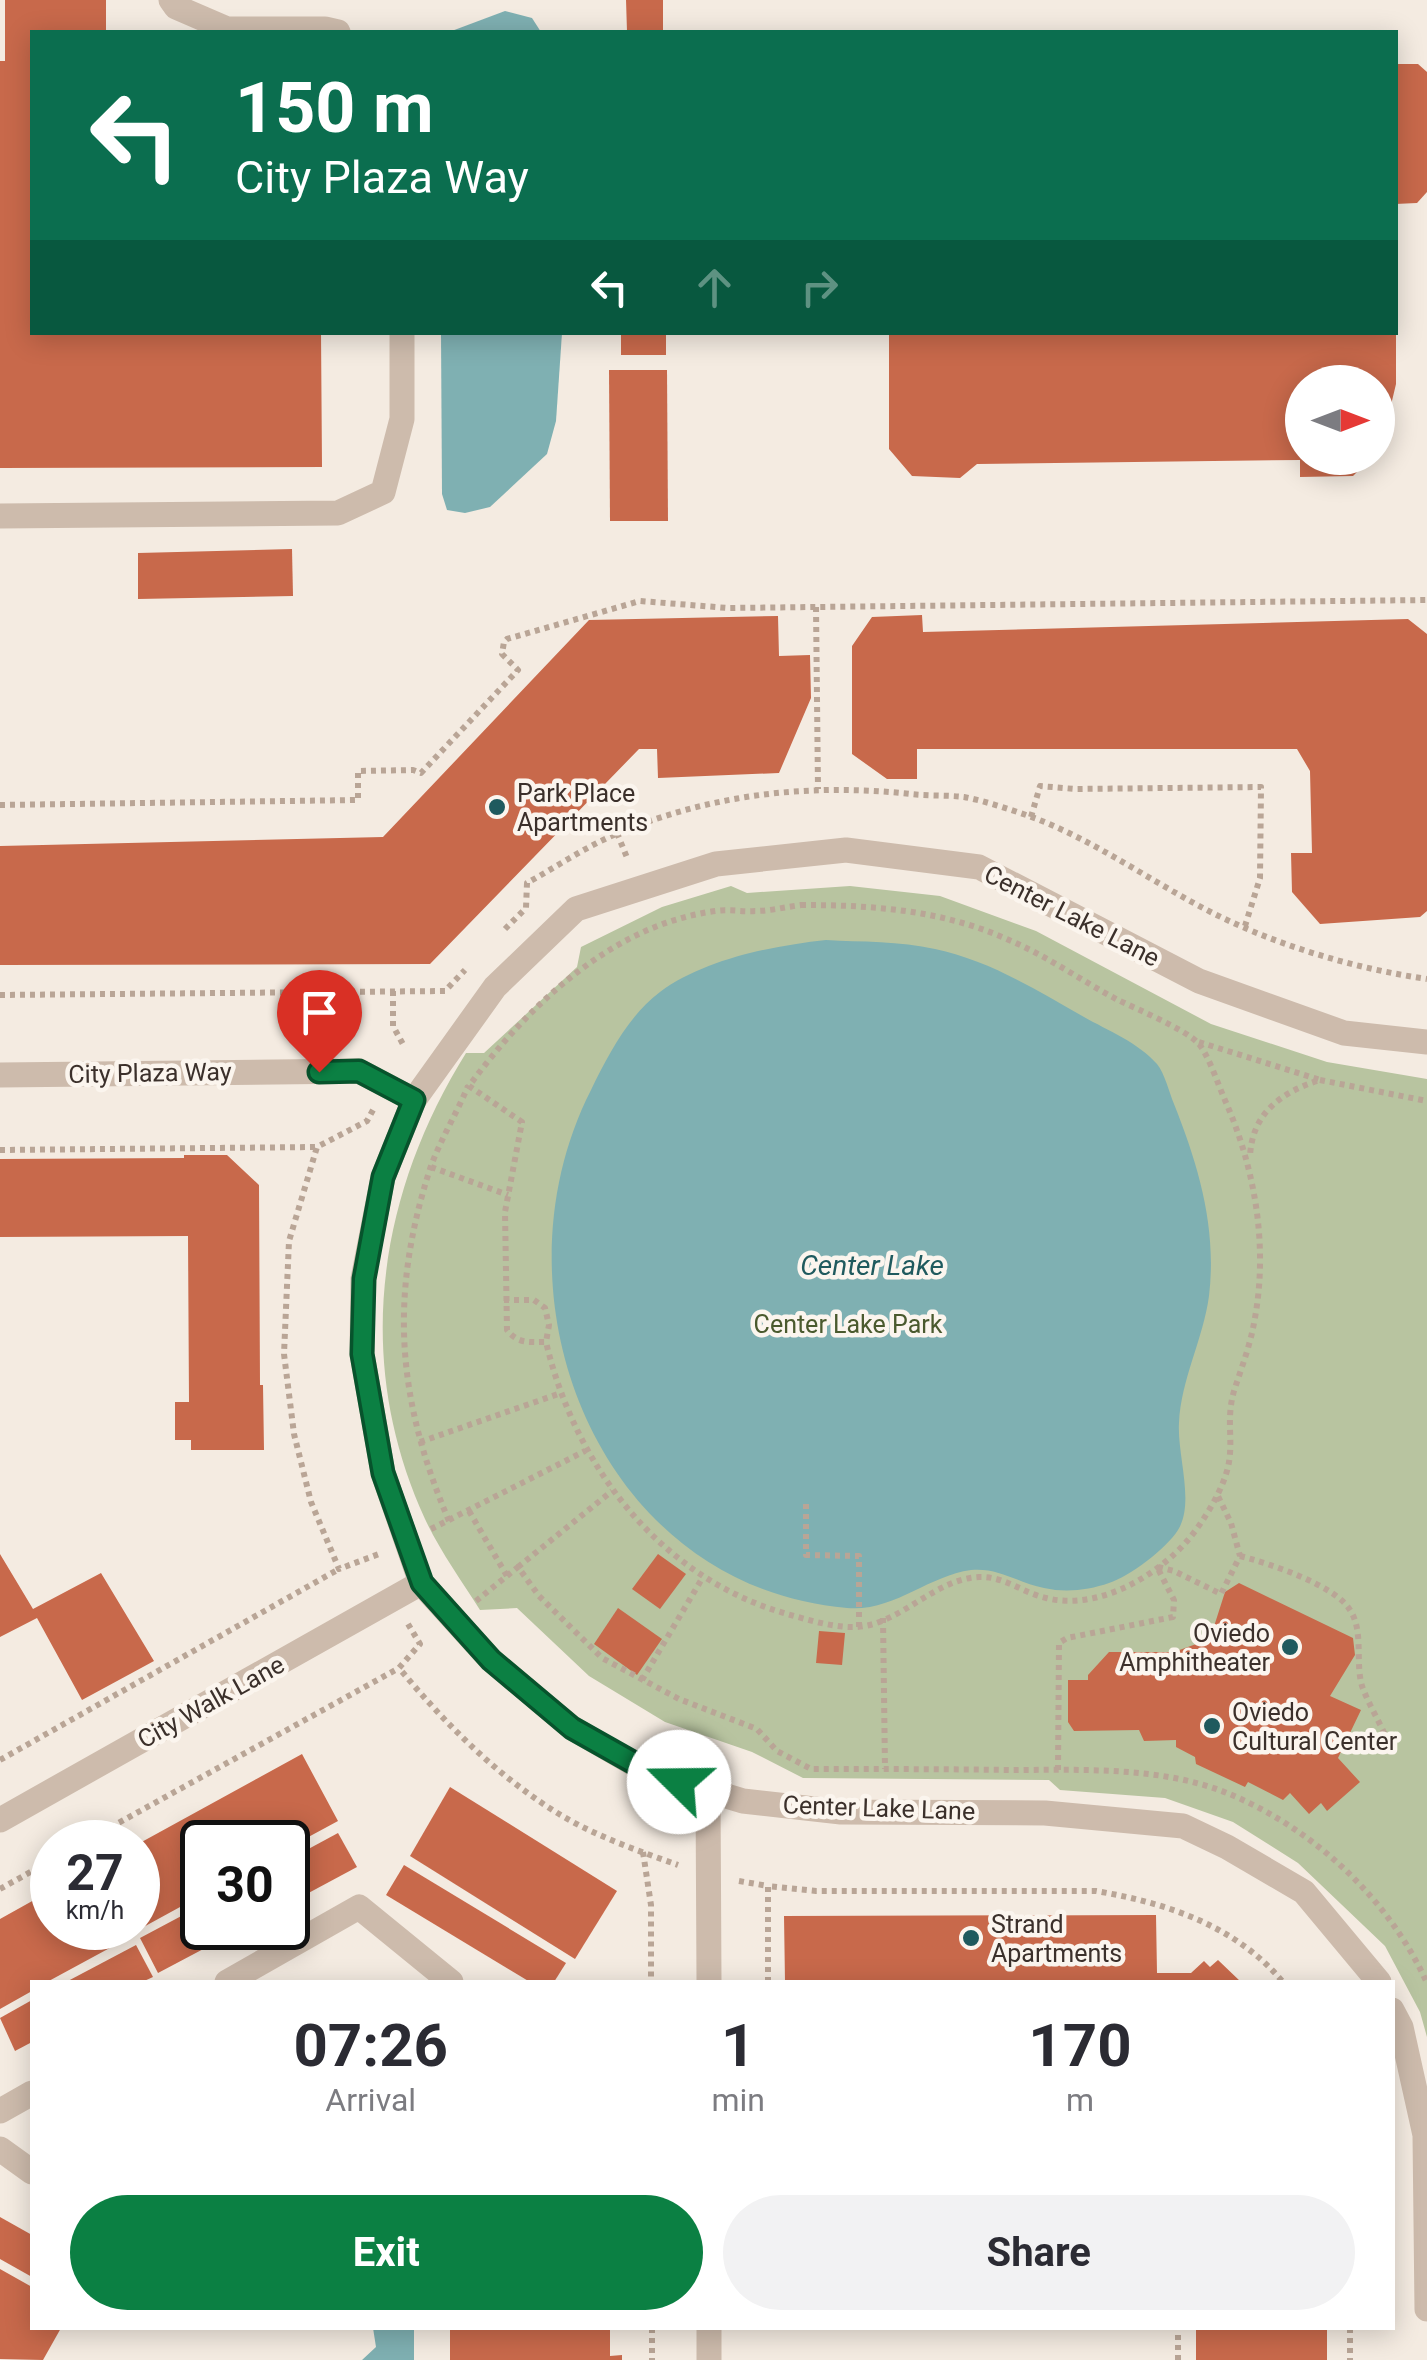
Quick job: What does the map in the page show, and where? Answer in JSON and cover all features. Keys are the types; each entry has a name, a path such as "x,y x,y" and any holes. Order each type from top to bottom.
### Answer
{"street":[{"path":"171,0 176,8 228,29 329,30"},
{"path":"0,516 338,513 383,492 402,419 402,335"},
{"name":"Center Lake Lane","path":"1377,1980 1304,1892 1183,1826 1045,1813 841,1812 743,1800 650,1772 572,1728 491,1660 422,1583 383,1473 362,1354 364,1279 383,1177 414,1100 495,987 576,909 716,864 846,850 979,867 1199,981 1344,1032 1427,1042"},
{"name":"City Plaza Way","path":"0,1074 359,1071 414,1100"},
{"name":"City Walk Lane","path":"0,1820 422,1583"},
{"path":"708,1791 709,1980"},
{"path":"231,1980 359,1907 449,1980"},
{"path":"1395,2016 1401,2027 1425,2135 1427,2309"},
{"path":"0,2111 30,2094"},
{"path":"0,2149 30,2171"},
{"path":"709,2330 709,2360"}],"path":[{"path":"0,806 358,800 358,770 421,773 518,670 502,654 508,638 640,600 728,608 1427,600"},
{"path":"816,607 818,789"},
{"path":"1032,817 1040,786 1261,786 1260,878 1245,926"},
{"path":"498,936 526,908 528,883 587,849"},
{"path":"586,1451 449,1520 410,1404 404,1290 414,1226 431,1167 469,1086 526,1017 585,966 675,921 714,911 756,912 801,905 891,908 974,926 1014,941 1198,1042 1320,1080 1427,1102"},
{"path":"0,995 445,991 471,963"},
{"path":"393,991 393,1026 404,1048"},
{"path":"504,1300 534,1300 545,1308 549,1325 546,1342 561,1393 586,1451 642,1527 703,1577 764,1608 814,1622 859,1627 966,1578 999,1578 1041,1597 1076,1600 1122,1589 1158,1567 1189,1538 1224,1478 1229,1460 1228,1413 1254,1326 1259,1285 1258,1237 1250,1167 1237,1127 1198,1042"},
{"path":"1250,1167 1255,1128 1267,1110 1281,1096 1320,1080"},
{"path":"469,1086 522,1122 508,1195 504,1300 507,1330 514,1339 546,1342"},
{"path":"0,1150 316,1147 367,1121"},
{"path":"316,1147 288,1240 284,1354 294,1434 311,1502 339,1569"},
{"path":"431,1167 508,1195"},
{"path":"420,1442 561,1393"},
{"path":"470,1511 508,1576 612,1491"},
{"path":"1158,1567 1221,1594 1240,1556 1225,1507 1216,1493"},
{"path":"806,1504 806,1555 859,1556 859,1627"},
{"path":"1240,1556 1266,1562 1317,1586 1342,1600 1352,1612 1362,1684 1385,1735"},
{"path":"0,1760 339,1569 368,1559 420,1644 399,1668 124,1820"},
{"path":"518,1567 539,1596 602,1658 679,1700 757,1729 777,1751 811,1769 1120,1773 1189,1782 1227,1793 1273,1817 1353,1876 1386,1916 1427,1983"},
{"path":"1058,1770 1059,1643 1067,1638 1168,1620 1176,1609 1158,1567"},
{"path":"642,1680 703,1577"},
{"path":"883,1618 885,1769"},
{"path":"399,1668 466,1744 509,1778 553,1810 643,1852 708,1874 768,1886 833,1891 1096,1891 1139,1898 1182,1911 1222,1930 1280,1980"},
{"path":"643,1852 651,1905 651,1980"},
{"path":"0,1889 30,1872"},
{"path":"768,1886 768,1980"},
{"path":"652,2330 652,2360"},
{"path":"1178,2330 1178,2360"},
{"path":"1350,2330 1350,2360"}],"green space":[{"name":"Center Lake Park","path":"731,886 747,893 850,886 940,896 1036,931 1211,1024 1327,1062 1427,1079 1427,2037 1420,2012 1385,1946 1298,1863 1233,1822 1165,1798 1060,1790 1049,1780 803,1778 752,1752 665,1722 589,1676 517,1608 480,1610 444,1554 425,1519 402,1460 389,1400 383,1340 385,1281 395,1222 412,1164 436,1108 466,1053 484,1053 577,967 581,947 662,907"}],"water":[{"path":"505,11 532,18 540,30 454,30"},
{"path":"441,335 562,335 556,421 547,454 490,507 465,513 447,510 442,494"},
{"name":"Center Lake","path":"826,940 908,944 974,960 1122,1037 1150,1056 1162,1073 1204,1198 1210,1246 1209,1296 1179,1423 1185,1493 1183,1519 1165,1545 1118,1579 1085,1589 1061,1590 990,1571 971,1570 864,1608 847,1608 760,1588 687,1547 629,1489 586,1418 560,1339 552,1255 562,1171 591,1090 620,1036 660,992 697,971 740,956"},
{"path":"373,2330 414,2330 414,2360 362,2360 376,2347"}],"building":[{"path":"5,0 106,0 106,30 30,30 30,335 321,335 322,467 0,468 0,61 5,61"},
{"path":"626,0 663,0 663,30 627,30"},
{"path":"1398,64 1418,64 1427,72 1427,192 1417,203 1398,204"},
{"path":"621,335 666,335 666,355 621,355"},
{"path":"889,335 1396,335 1395,388 1395,365 1285,365 1285,460 977,464 960,478 912,476 889,449"},
{"path":"609,370 667,370 668,521 610,521"},
{"path":"1300,475 1354,475 1353,476"},
{"path":"292,549 293,596 138,599 138,553"},
{"path":"922,615 923,632 1408,619 1427,634 1427,911 1420,917 1320,924 1292,892 1291,853 1312,853 1310,771 1297,749 917,749 917,779 887,779 852,754 852,646 872,617"},
{"name":"Park Place Apartments","path":"778,616 779,656 810,655 811,698 779,773 658,778 657,749 639,749 430,964 0,965 0,846 383,837 589,620"},
{"path":"227,1155 259,1185 264,1450 191,1450 191,1440 175,1440 175,1402 189,1402 188,1236 0,1237 0,1159"},
{"path":"0,1554 33,1609 101,1573 154,1661 82,1700 37,1618 0,1637"},
{"path":"658,1554 686,1574 660,1609 632,1589"},
{"name":"Oviedo Cultural Center","path":"1239,1583 1353,1638 1355,1655 1330,1696 1361,1710 1338,1758 1360,1782 1327,1811 1321,1803 1309,1814 1290,1793 1283,1800 1248,1782 1245,1787 1196,1764 1195,1757 1176,1747 1176,1740 1144,1741 1139,1730 1074,1731 1068,1722 1068,1680 1088,1680 1109,1652 1174,1652 1210,1639 1225,1592"},
{"path":"618,1608 662,1639 637,1675 594,1644"},
{"path":"819,1631 845,1633 842,1665 816,1663"},
{"path":"302,1754 338,1821 310,1836 310,1820 182,1820"},
{"path":"450,1787 617,1891 575,1959 410,1856"},
{"path":"180,1821 180,1907 160,1918 160,1832"},
{"path":"338,1833 357,1867 310,1892 310,1848"},
{"path":"404,1865 566,1963 555,1980 527,1980 386,1895"},
{"path":"30,1902 30,1950 106,1950 51,1980 30,1980 30,1992 0,2009 0,1919"},
{"name":"Strand Apartments","path":"1156,1915 1157,1973 1191,1973 1204,1961 1210,1967 1218,1960 1239,1980 785,1980 784,1916"},
{"path":"180,1917 180,1950 201,1950 158,1973 146,1950 160,1950 160,1927"},
{"path":"127,1950 139,1950 153,1977 70,1980"},
{"path":"30,2001 30,2043 15,2051 0,2018"},
{"path":"0,2217 30,2234 30,2276 0,2259"},
{"path":"0,2269 30,2286 30,2330 60,2330 43,2360 0,2359"},
{"path":"450,2330 610,2330 610,2356 622,2355 622,2360 450,2360"},
{"path":"1196,2330 1327,2330 1327,2360 1196,2360"}],"place":[{"name":"Park Place Apartments","path":"497,807"},
{"name":"Oviedo Amphitheater","path":"1290,1647"},
{"name":"Oviedo Cultural Center","path":"1212,1726"},
{"name":"Strand Apartments","path":"971,1938"}],"route":[{"path":"319,1072 359,1071 414,1100 383,1177 364,1279 362,1354 383,1473 422,1583 491,1660 572,1728 650,1772 679,1782"}]}
